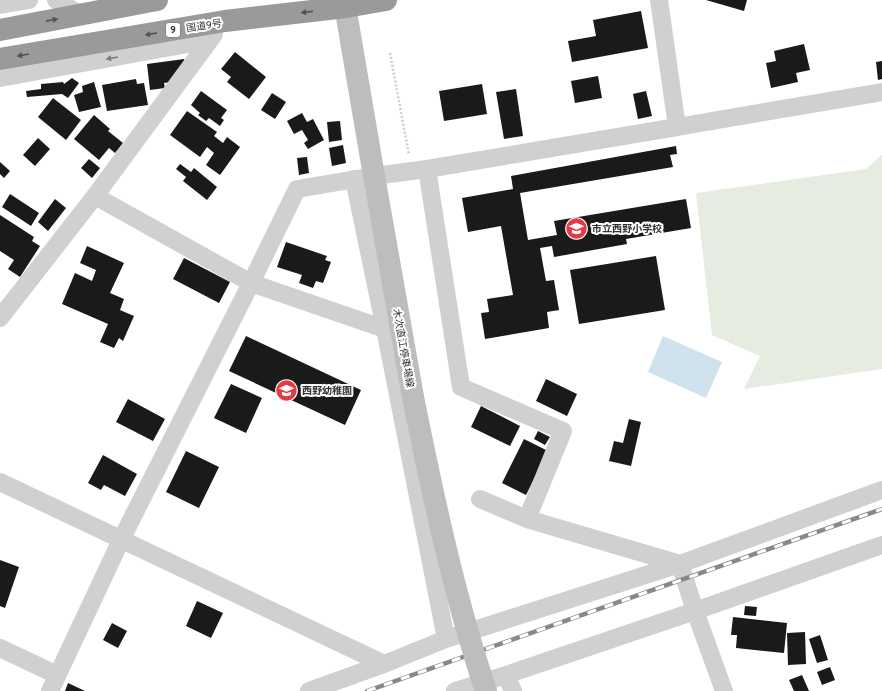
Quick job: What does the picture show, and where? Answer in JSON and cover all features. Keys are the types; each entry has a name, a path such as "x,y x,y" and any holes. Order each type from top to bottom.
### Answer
{"highway":[{"path":"0,30 157,0"},
{"name":"国道9号","path":"0,59 225,22 345,4 386,0"}],"main road":[{"name":"木次直江停車場線","path":"345,4 364,177 413,397 434,502 459,605 469,690"}],"street":[{"path":"0,5 29,0"},
{"path":"56,0 81,15"},
{"path":"659,0 677,127"},
{"path":"0,318 95,196 210,40 225,22"},
{"path":"0,78 210,40"},
{"path":"0,648 53,683 121,540 251,283 296,189 882,92"},
{"path":"418,170 462,387 563,430 527,519"},
{"path":"364,177 385,330 446,639"},
{"path":"95,196 251,283 385,330"},
{"path":"0,482 384,664"},
{"path":"309,691 384,664 446,639 680,564 882,490"},
{"path":"480,499 527,519 680,564"},
{"path":"469,690 509,683 695,611 882,545"},
{"path":"680,564 695,611 724,691"}],"path":[{"path":"390,53 409,158 418,170"}],"shaded area":[{"path":"882,155 882,369 744,389 760,356 712,335 696,193 866,169"}],"water":[{"path":"663,336 722,362 706,398 648,372"}],"building":[{"path":"706,0 747,0 744,11"},
{"path":"641,11 648,48 572,62 568,41 596,36 593,20"},
{"path":"804,44 810,70 796,73 798,82 771,88 766,63 776,61 774,51"},
{"path":"235,52 266,77 249,99 227,82 231,77 221,69"},
{"path":"184,59 186,71 178,81 164,83 165,88 150,90 147,64"},
{"path":"882,61 882,79 878,80 876,62"},
{"path":"598,76 602,98 575,103 571,81"},
{"path":"72,78 79,83 68,98 62,94 27,97 26,91 41,89 41,84 63,82 64,84"},
{"path":"136,79 137,84 144,83 148,105 107,111 102,85"},
{"path":"94,82 101,107 79,112 74,95 83,92 82,86"},
{"path":"482,84 487,114 444,121 439,91"},
{"path":"516,89 523,136 504,139 496,92"},
{"path":"201,91 227,110 221,118 224,120 220,126 209,118 206,121 198,115 200,113 191,105"},
{"path":"646,91 652,116 638,119 633,94"},
{"path":"272,93 286,102 275,119 261,110"},
{"path":"53,98 81,120 66,140 38,117"},
{"path":"187,111 217,132 214,136 223,143 227,137 240,147 220,175 206,165 214,153 207,147 200,157 170,135"},
{"path":"302,113 307,122 313,119 324,140 308,149 304,143 308,140 302,130 294,134 287,121"},
{"path":"94,115 110,129 108,131 123,143 115,153 109,148 99,160 74,139"},
{"path":"340,121 342,140 329,142 327,122"},
{"path":"38,138 50,149 35,166 23,155"},
{"path":"343,145 346,163 332,166 329,148"},
{"path":"676,146 677,154 670,155 673,167 520,193 528,240 557,235 554,221 686,199 691,228 626,239 627,244 554,257 552,246 540,248 546,281 554,280 559,310 547,312 549,328 485,339 481,313 489,312 487,299 513,295 501,226 468,232 462,198 513,189 511,176"},
{"path":"307,157 309,173 299,175 297,158"},
{"path":"89,159 100,168 92,178 81,168"},
{"path":"0,162 10,171 4,178 0,174"},
{"path":"180,164 191,172 194,168 217,187 207,200 183,181 186,177 176,169"},
{"path":"10,194 39,213 31,226 2,207"},
{"path":"55,199 66,208 48,231 38,222"},
{"path":"0,215 34,237 32,241 40,246 20,277 8,269 14,260 0,251"},
{"path":"286,242 327,256 325,260 331,262 323,283 316,281 313,288 299,283 302,275 277,267"},
{"path":"87,246 124,263 110,293 124,299 120,310 134,316 123,341 119,338 114,348 100,342 108,324 62,304 75,273 92,281 96,270 80,263"},
{"path":"656,256 665,310 579,324 570,270"},
{"path":"184,258 230,282 219,303 173,279"},
{"path":"246,336 361,390 345,425 229,371"},
{"path":"546,379 577,394 567,416 536,401"},
{"path":"231,384 262,398 246,433 214,418"},
{"path":"128,399 165,419 153,441 116,422"},
{"path":"481,406 520,426 510,446 471,427"},
{"path":"629,419 641,422 631,466 609,461 614,441 623,443"},
{"path":"538,431 550,437 545,445 534,439"},
{"path":"524,439 548,451 526,495 502,483"},
{"path":"186,451 219,467 199,508 166,492"},
{"path":"103,455 137,474 125,496 104,485 101,490 88,483"},
{"path":"0,560 19,567 5,608 0,606"},
{"path":"197,601 223,613 211,638 186,626"},
{"path":"745,606 757,607 756,616 744,615"},
{"path":"733,617 787,623 784,653 736,648 737,635 731,635"},
{"path":"112,623 127,631 118,648 103,640"},
{"path":"805,632 806,664 788,665 787,633"},
{"path":"820,635 828,660 817,663 809,639"},
{"path":"830,667 835,680 822,685 817,672"},
{"path":"802,675 809,691 794,691 789,680"},
{"path":"68,683 85,691 65,691"}],"railway":[{"path":"367,691 882,509"}],"place":[{"name":"市立西野小学校","path":"577,228"},
{"name":"西野幼稚園","path":"287,390"}]}
